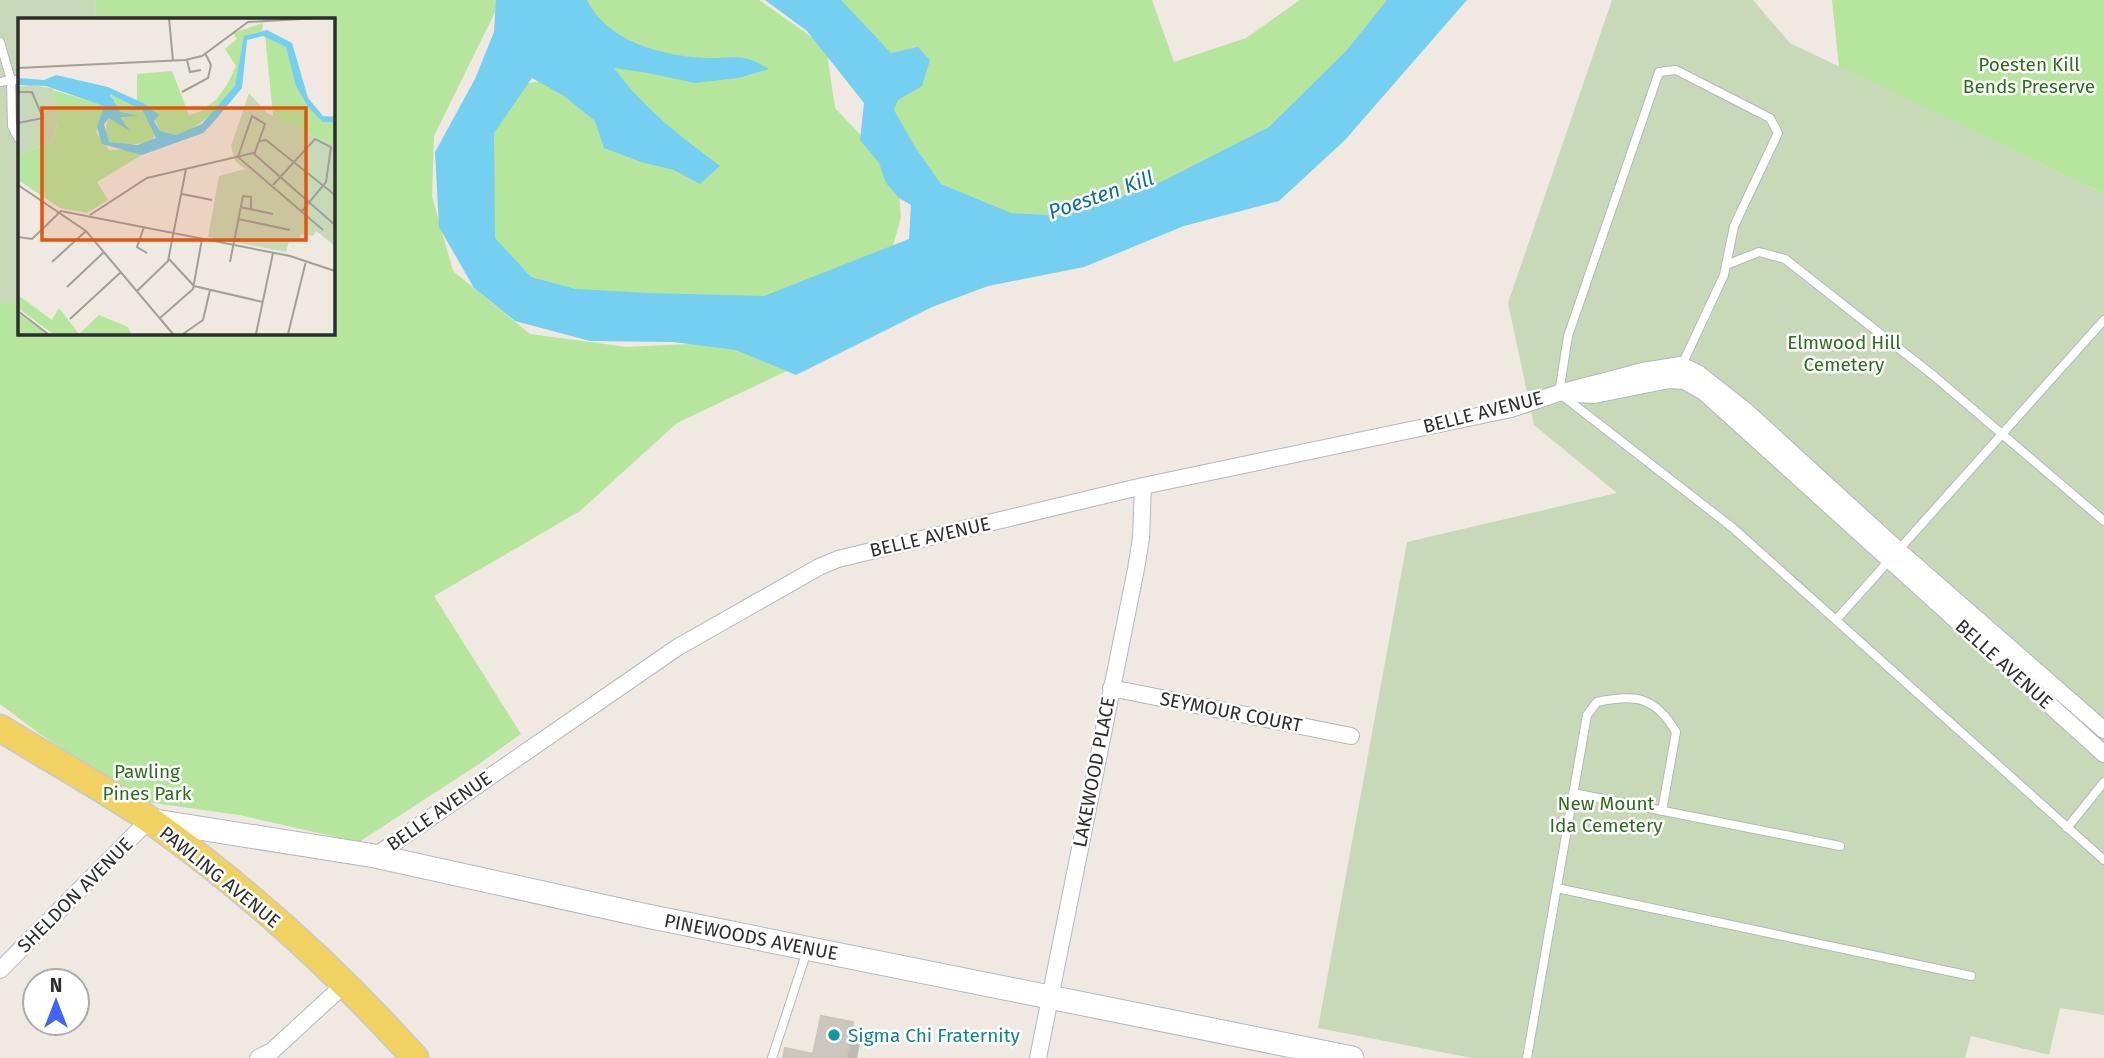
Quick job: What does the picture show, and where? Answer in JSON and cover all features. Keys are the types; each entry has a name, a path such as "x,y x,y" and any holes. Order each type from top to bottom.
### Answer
{"main road":[{"name":"PAWLING AVENUE","path":"0,728 149,820 254,902 346,983 415,1058"}],"street":[{"name":"BELLE AVENUE","path":"375,856 678,647 819,567 838,559 1143,486 1511,409 1559,393 1594,395 1683,373 1893,555 2104,730"},
{"name":"LAKEWOOD PLACE","path":"1038,1058 1136,569 1141,538 1143,486"},
{"name":"BELLE AVENUE","path":"1893,555 2104,754"},
{"name":"SEYMOUR COURT","path":"1111,688 1351,736"},
{"name":"PINEWOODS AVENUE","path":"149,820 375,856 1049,997 1275,1051 1352,1058"},
{"name":"SHELDON AVENUE","path":"0,970 149,820"},
{"path":"267,1056 346,983"}],"lane":[{"path":"0,42 15,80 12,126 18,137"},
{"path":"1683,373 1724,275 1734,226 1778,132 1770,118 1676,70 1659,72 1568,336 1559,393 1733,528 2104,860"},
{"path":"0,82 15,80"},
{"path":"1726,265 1759,252 1785,259 1934,376 2104,521"},
{"path":"1836,620 2104,320"},
{"path":"1527,1058 1587,715 1597,702 1618,698 1643,700 1665,713 1676,732 1662,811"},
{"path":"2067,828 2104,782"},
{"path":"1573,793 1840,846"},
{"path":"1557,888 1971,976"},
{"path":"772,1058 807,948"}],"green space":[{"path":"0,0 96,0 95,18 18,18 18,302 0,304"},
{"name":"Pawling Pines Park","path":"96,0 501,0 434,136 432,196 453,271 530,334 627,347 749,341 882,326 677,423 580,511 434,596 521,734 359,842 239,815 139,801 0,704 0,303 18,302 18,334 334,334 334,18 95,18"},
{"path":"583,0 759,0 826,47 835,108 897,173 901,217 882,285 797,309 582,296 526,277 490,235 489,134 523,84 612,70"},
{"path":"841,0 1152,0 1174,62 1246,38 1300,0 1405,0 1264,135 1167,187 1065,220 1009,220 939,189 891,111"},
{"path":"1612,0 1753,0 1790,43 2104,194 2104,1015 2060,1008 2049,1055 1971,1036 1965,1058 1472,1058 1318,1028 1407,542 1617,493 1534,425 1508,303"},
{"name":"Poesten Kill Bends Preserve","path":"1832,0 2104,0 2104,194 1839,67"}],"water":[{"path":"496,0 587,0 608,26 638,44 689,57 744,58 769,69 738,78 695,83 614,68 650,109 720,166 700,184 674,170 641,162 604,148 595,121 564,96 532,78 494,133 495,238 531,277 575,289 764,296 909,239 911,205 899,198 886,183 879,163 860,140 864,103 807,31 765,0 841,0 891,53 918,47 930,60 922,86 898,100 894,110 915,147 941,184 1011,213 1063,216 1155,185 1269,127 1347,50 1387,0 1467,0 1345,140 1279,201 1184,226 1084,267 988,286 932,307 796,375 736,350 673,342 590,341 515,321 474,288 439,227 435,152 475,79 494,32"}],"building":[{"name":"Sigma Chi Fraternity","path":"821,1016 853,1022 846,1058 783,1058 785,1048 813,1054"}],"place":[{"name":"Sigma Chi Fraternity","path":"834,1035"}],"water label":[{"name":"Poesten Kill","path":"1101,195"}],"park label":[{"name":"Elmwood Hill Cemetery","path":"1844,353"},
{"name":"New Mount Ida Cemetery","path":"1606,814"}]}
